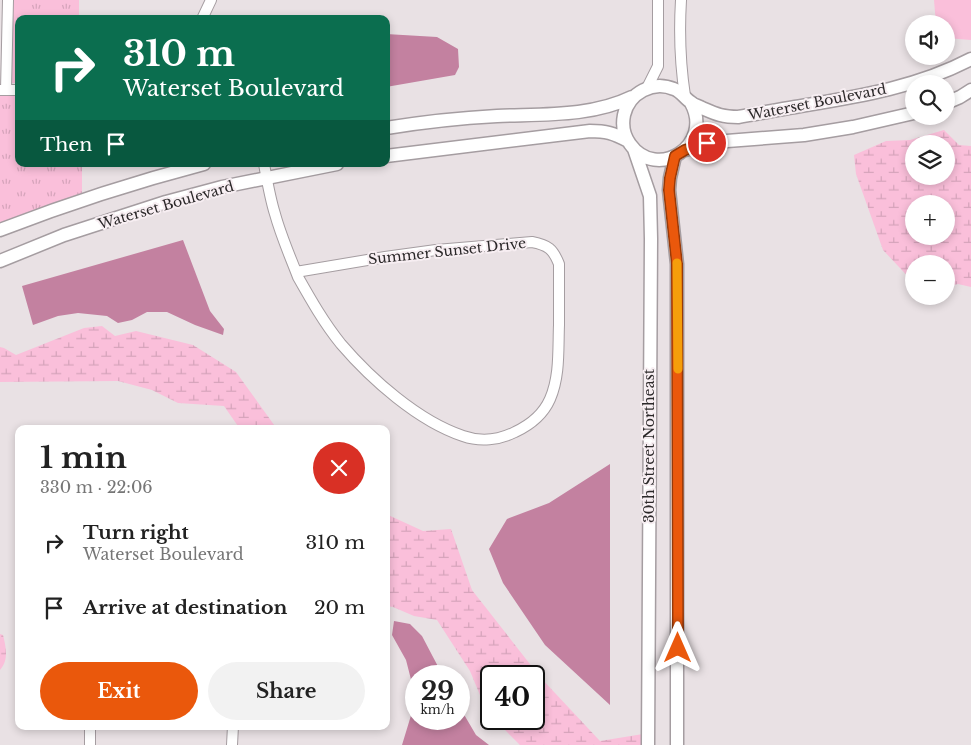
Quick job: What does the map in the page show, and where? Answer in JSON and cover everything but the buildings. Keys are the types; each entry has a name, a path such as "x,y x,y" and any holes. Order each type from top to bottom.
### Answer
{"street":[{"path":"3,90 8,0"},
{"path":"204,15 211,0"},
{"path":"647,88 658,66 658,0"},
{"path":"390,156 604,131 618,136 639,153 651,158 663,159 680,153 690,144 696,131 696,116 688,99 681,66 681,0"},
{"name":"Waterset Boulevard","path":"688,99 724,117 738,117 874,93 910,84 953,69 971,59"},
{"path":"390,127 455,119 580,111 607,107 620,103 647,88 653,87 673,88 688,99"},
{"path":"955,99 971,90"},
{"path":"631,145 623,128 626,107 634,96"},
{"name":"Waterset Boulevard","path":"680,153 707,143 804,135 905,115"},
{"name":"30th Street Northeast","path":"631,145 650,196 648,745"},
{"name":"30th Street Northeast","path":"678,745 677,264 669,190 670,178 680,153"},
{"name":"Waterset Boulevard","path":"0,230 100,194 192,167"},
{"name":"Summer Sunset Drive","path":"265,167 275,214 284,243 296,272 319,314 341,344 378,382 398,399 440,426 464,437 480,439 494,439 528,426 540,415 549,401 556,379 558,356 559,264 555,254 544,244 532,242 436,250 296,272"},
{"name":"Waterset Boulevard","path":"0,261 64,235 166,202 222,187 322,167"},
{"path":"90,730 90,745"},
{"path":"232,730 232,745"}],"green space":[{"path":"13,0 79,0 79,15 15,15 15,83 12,83"},
{"path":"934,0 971,0 971,40 955,39 955,15 935,15"},
{"path":"0,96 15,96 15,167 82,167 82,193 0,223"},
{"path":"944,130 949,135 927,135"},
{"path":"905,140 905,185 955,185 955,141 959,145 971,146 971,287 955,285 955,255 905,255 905,273 883,250 856,174 854,155 886,141"},
{"path":"102,326 115,336 136,331 193,345 236,372 274,425 237,425 224,406 178,403 152,390 118,381 0,382 0,347 16,355 84,328"},
{"path":"390,516 423,531 451,529 472,590 531,665 480,665 480,695 470,671 470,665 466,665 437,620 414,616 390,607"},
{"path":"0,634 3,635 6,653 5,662 0,670"},
{"path":"545,682 600,741 643,734 642,745 520,745 505,730 545,730"}],"shaded area":[{"path":"390,34 437,37 458,49 459,67 455,75 390,86"},
{"path":"183,240 210,311 224,329 223,335 167,312 147,312 132,320 118,323 107,316 78,313 58,316 33,325 22,286"},
{"path":"610,464 610,705 545,645 503,583 489,549 507,519 549,503"},
{"path":"394,621 410,624 422,636 437,665 407,665 392,635"},
{"path":"470,725 476,735 489,745 402,745 407,730 470,730"}],"slow traffic":[{"path":"677,263 678,369"}],"route":[{"path":"678,648 677,264 669,190 675,156 685,150 707,143"}]}
